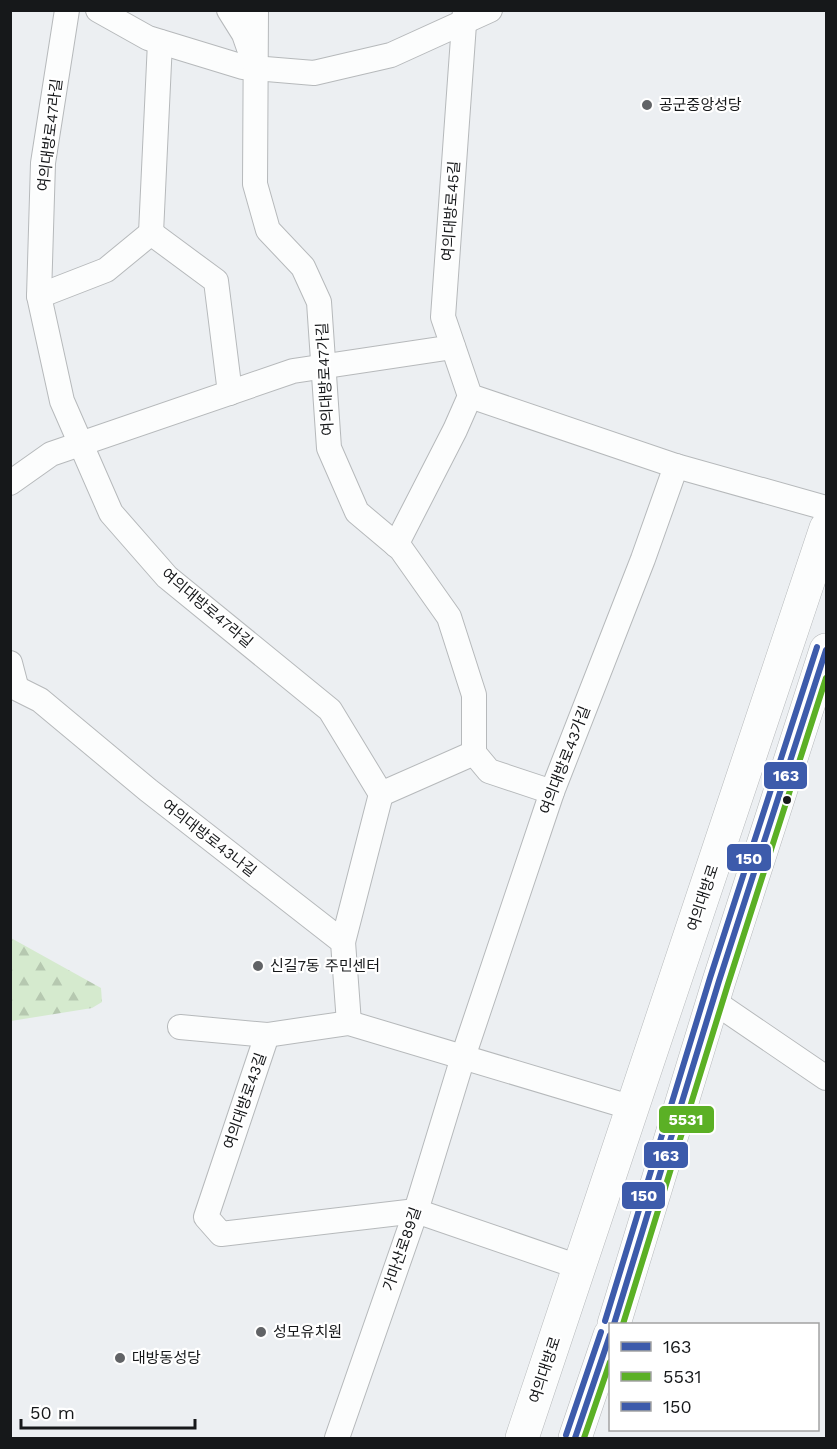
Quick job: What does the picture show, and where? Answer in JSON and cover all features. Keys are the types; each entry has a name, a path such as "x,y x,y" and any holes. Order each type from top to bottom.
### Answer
{"main road":[{"name":"여의대방로","path":"522,1438 826,528"},
{"path":"614,1323 675,1119 826,650"},
{"path":"672,991 713,1001"},
{"path":"633,1108 675,1119"},
{"path":"575,1438 609,1338"}],"street":[{"name":"여의대방로47라길","path":"67,10 43,163 39,296 62,401 111,513 167,578 330,710 381,794"},
{"path":"98,10 160,42 255,68 314,73 391,55 465,16 490,10"},
{"path":"229,10 244,34 255,68"},
{"name":"여의대방로47가길","path":"256,10 255,184 268,230 303,267 319,302 329,448 357,512 396,545 449,617 474,695 474,753"},
{"name":"여의대방로45길","path":"465,16 443,317 470,396"},
{"path":"39,296 106,270 151,233 160,42"},
{"path":"151,233 216,281 230,393"},
{"path":"10,483 51,454 292,371 453,347"},
{"path":"396,545 456,430 470,396 676,466 826,508"},
{"name":"여의대방로43가길","path":"463,1058 552,792 643,559 676,466"},
{"path":"10,663 13,686"},
{"name":"여의대방로43나길","path":"13,686 40,700 148,790 343,942"},
{"path":"349,1023 343,942 381,794 474,753 489,771 552,792"},
{"path":"713,1001 826,1078"},
{"name":"여의대방로43길","path":"416,1211 221,1234 206,1217 267,1035 349,1023 633,1108"},
{"path":"180,1027 267,1035"},
{"name":"가마산로89길","path":"337,1438 416,1211 463,1058"},
{"path":"416,1211 579,1267"}],"green space":[{"path":"11,938 101,988 102,1002 92,1008 11,1021"}],"transit line":[{"name":"150","path":"605,1321 710,978 817,647"},
{"name":"163","path":"614,1323 719,981 826,650"},
{"name":"5531","path":"623,1323 826,678"},
{"name":"150","path":"566,1435 601,1332"},
{"name":"163","path":"575,1438 609,1338"},
{"name":"5531","path":"584,1438 609,1365"}],"place":[{"name":"공군중앙성당","path":"647,105"},
{"name":"신길7동 주민센터","path":"258,966"},
{"name":"성모유치원","path":"261,1332"},
{"name":"대방동성당","path":"120,1358"}]}
